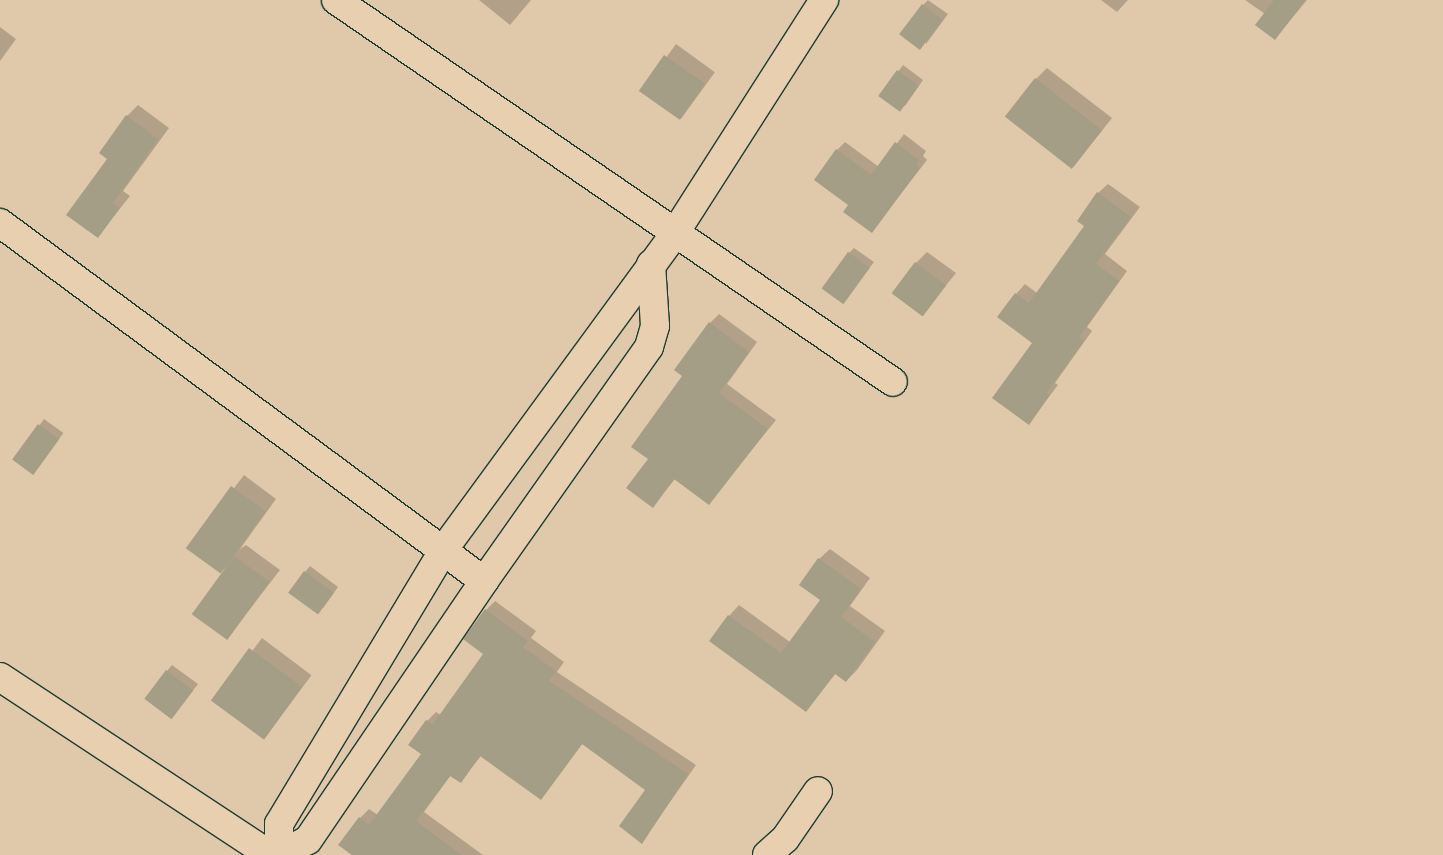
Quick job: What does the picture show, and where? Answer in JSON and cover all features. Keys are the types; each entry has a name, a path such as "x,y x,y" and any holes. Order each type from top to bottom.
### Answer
{"street":[{"path":"336,0 893,382"},
{"path":"275,853 279,824 444,549 675,232 824,0"},
{"path":"0,223 444,549 484,581"},
{"path":"0,677 275,853 289,850 308,840 484,581 649,347 655,326 651,264"},
{"path":"767,855 785,839 818,791"}],"building":[{"path":"1274,0 1305,0 1275,40 1255,25"},
{"path":"922,4 943,20 920,50 899,34"},
{"path":"664,55 705,84 680,120 639,91"},
{"path":"897,70 919,86 900,112 878,96"},
{"path":"1035,78 1102,130 1072,169 1005,117"},
{"path":"126,115 158,139 113,203 120,208 98,238 66,215 107,159 99,153"},
{"path":"895,142 919,160 916,165 920,168 872,233 843,212 848,205 814,180 836,149 871,175"},
{"path":"1097,192 1131,217 1096,264 1119,281 1079,337 1084,341 1046,393 1050,395 1029,425 992,398 1032,343 997,317 1015,293 1029,303 1084,226 1077,221"},
{"path":"848,252 870,268 843,304 822,288"},
{"path":"915,262 946,285 923,317 892,293"},
{"path":"709,322 749,352 719,393 768,429 709,505 674,479 653,508 626,488 648,459 631,447 682,376 674,370"},
{"path":"38,424 59,439 33,475 12,460"},
{"path":"231,486 266,511 221,574 186,548"},
{"path":"234,556 270,582 227,640 192,614"},
{"path":"818,558 861,589 841,617 875,642 846,682 835,674 806,712 709,641 728,615 781,653 820,600 799,585"},
{"path":"304,571 334,593 318,615 288,593"},
{"path":"485,609 528,641 523,647 556,671 549,681 688,774 642,844 619,826 645,790 582,744 541,800 480,756 461,783 450,776 416,821 462,855 352,855 338,845 359,817 369,825 421,754 408,745 426,720 433,724 483,654 463,639"},
{"path":"249,648 302,687 264,739 211,701"},
{"path":"166,670 193,690 171,719 144,699"}]}
